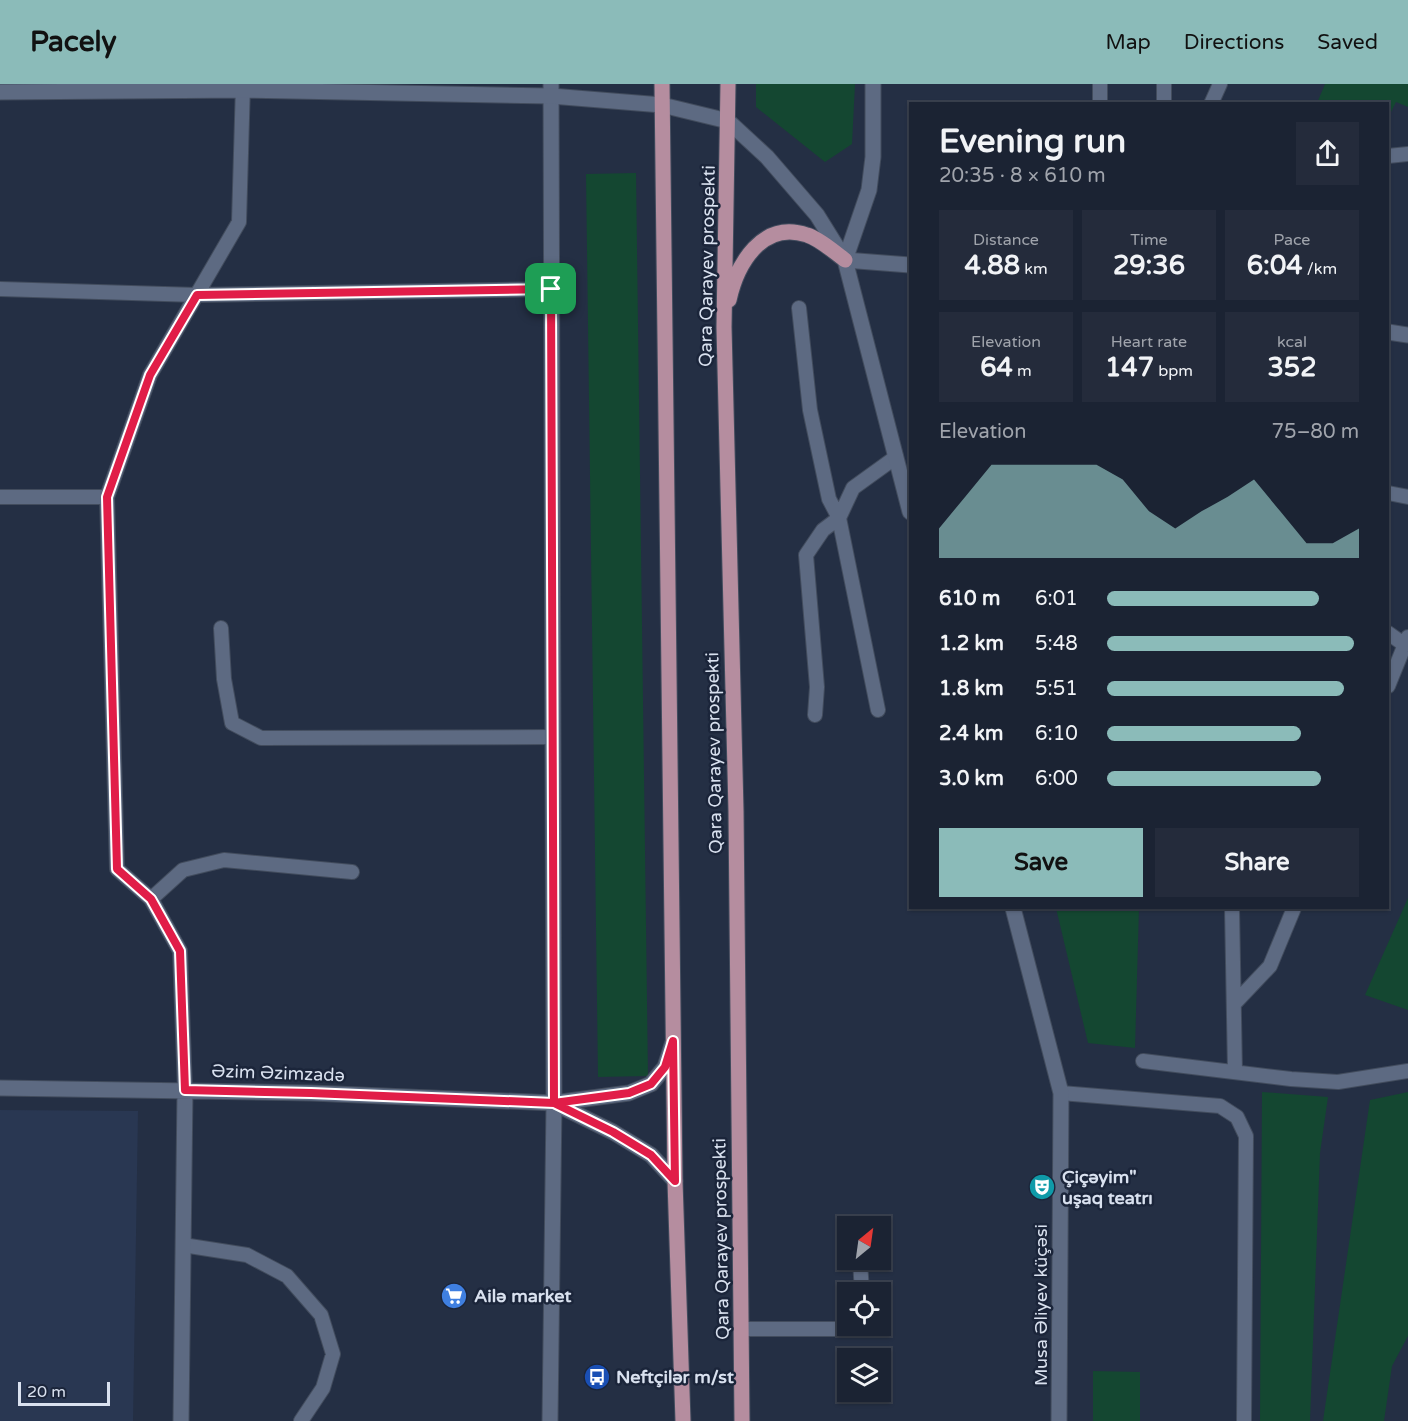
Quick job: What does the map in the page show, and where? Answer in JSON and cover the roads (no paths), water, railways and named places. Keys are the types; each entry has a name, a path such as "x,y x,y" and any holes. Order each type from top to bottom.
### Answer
{"main road":[{"path":"662,84 675,1181 683,1421"},
{"name":"Qara Qarayev prospekti","path":"728,84 724,327 736,811 742,1421"},
{"path":"724,327 732,289 739,271 759,242 783,233 808,235 845,260"}],"street":[{"path":"845,260 869,190 873,157 873,84"},
{"path":"0,92 243,87 551,90 662,105 728,121 767,157 817,215 845,260 909,508"},
{"path":"550,1421 554,1103 551,90"},
{"path":"845,260 909,265"},
{"path":"1389,332 1408,335"},
{"name":"Musa Əliyev küçəsi","path":"1013,909 1061,1093 1059,1421"},
{"path":"554,1103 629,1093 651,1084 665,1067 673,1041"},
{"name":"Əzim Əzimzadə","path":"0,1088 311,1093 554,1103"},
{"path":"181,1421 185,1090"},
{"path":"554,1103 613,1132 651,1155 675,1181"}],"lane":[{"path":"1100,84 1100,102"},
{"path":"1164,84 1164,102"},
{"path":"1212,102 1220,84"},
{"path":"185,1090 180,951 151,899 117,869 107,497 150,375 239,222 243,87"},
{"path":"1389,156 1408,154"},
{"path":"0,290 197,295 551,289"},
{"path":"799,308 810,410 829,499 839,518 878,710"},
{"path":"815,715 817,687 806,555 824,530 839,518 853,488 896,457"},
{"path":"1389,493 1408,497"},
{"path":"0,497 107,497"},
{"path":"221,628 224,679 232,723 261,738 553,737"},
{"path":"1389,633 1406,641 1389,684"},
{"path":"151,899 183,870 224,860 352,873"},
{"path":"1232,909 1235,1072"},
{"path":"1234,1004 1270,966 1294,909"},
{"path":"1143,1061 1338,1082 1408,1071"},
{"path":"1061,1093 1220,1106 1237,1117 1246,1136 1244,1421"},
{"path":"183,1245 247,1255 287,1276 321,1315 333,1354 323,1388 301,1421"},
{"path":"741,1329 837,1329"}],"place":[{"name":"Çiçəyim\" uşaq teatrı","path":"1042,1187"},
{"name":"Ailə market","path":"454,1296"},
{"name":"Neftçilər m/st","path":"597,1377"}]}
